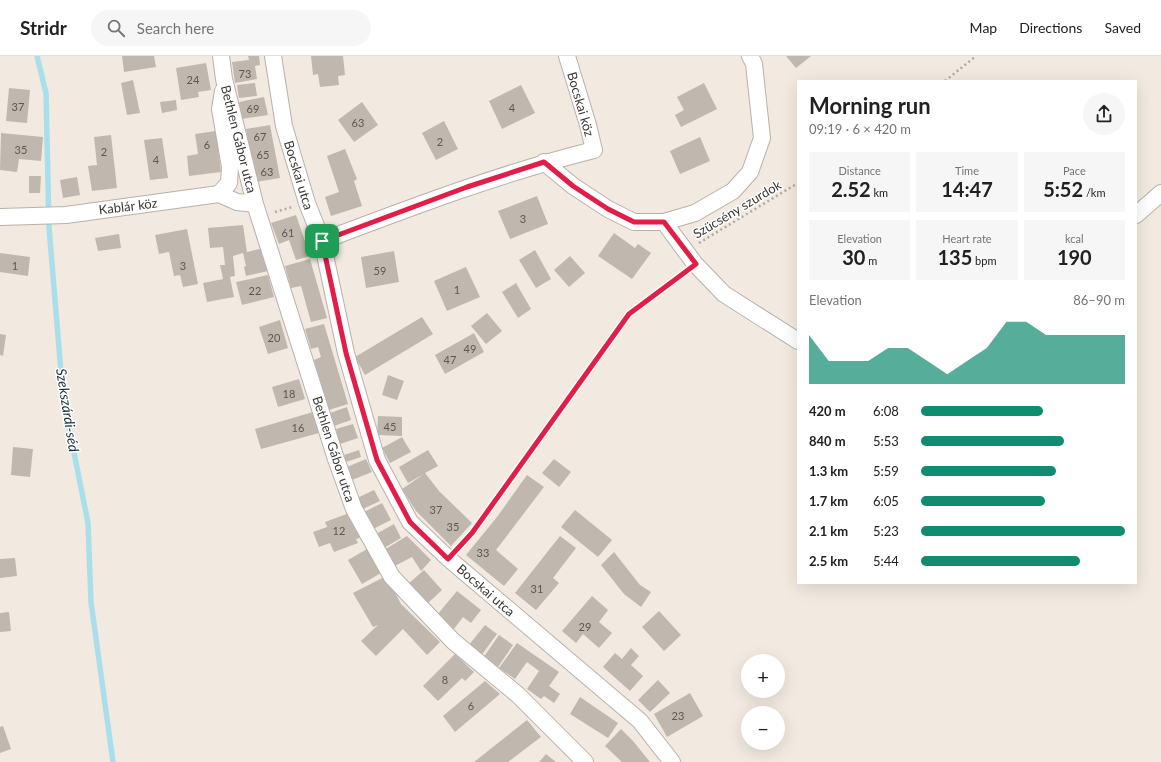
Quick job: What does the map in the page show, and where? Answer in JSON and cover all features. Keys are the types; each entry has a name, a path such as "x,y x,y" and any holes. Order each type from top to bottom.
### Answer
{"street":[{"name":"Bethlen Gábor utca","path":"221,56 224,79 257,210 351,502 392,577 453,641 518,695 585,762"},
{"name":"Bocskai utca","path":"273,56 284,126 307,203 322,241 346,353 377,460 410,522 448,559 640,721 672,762"},
{"name":"Bocskai köz","path":"322,241 467,187 544,162 594,150 567,56"},
{"path":"544,162 573,186 608,209 634,222 664,222 695,213 733,191 750,172 762,138 754,64 750,56"},
{"path":"224,79 220,110 230,166 229,183 219,194 257,210"},
{"path":"1137,214 1161,193"},
{"name":"Kablár köz","path":"0,217 66,214 219,194"},
{"path":"664,222 696,264 724,294 797,340"}],"path":[{"path":"946,80 976,56"},
{"name":"Szücsény szurdok","path":"686,251 797,184"},
{"path":"257,210 307,203"},
{"path":"448,559 472,533 629,314 696,264"}],"building":[{"path":"122,56 154,56 156,67 124,72"},
{"path":"248,56 259,56 260,65 255,66 257,79 235,83 232,62 249,60"},
{"path":"311,56 343,56 345,75 338,76 339,85 320,87 318,74 313,75"},
{"path":"786,56 811,56 796,68"},
{"path":"206,63 211,90 198,92 199,97 181,100 176,68"},
{"path":"133,80 140,113 127,115 121,83"},
{"path":"255,83 257,96 239,98 237,85"},
{"path":"704,83 717,109 681,127 675,115 684,110 677,97"},
{"path":"521,85 535,113 502,129 489,101"},
{"path":"9,88 30,90 27,123 6,121"},
{"path":"264,97 268,115 242,119 239,102"},
{"path":"176,100 177,110 162,113 160,102"},
{"path":"362,102 378,125 354,142 338,120"},
{"path":"444,121 458,149 436,160 422,133"},
{"path":"270,125 280,178 256,182 246,129"},
{"path":"216,131 221,172 189,176 187,156 198,154 195,134"},
{"path":"1,133 43,137 41,161 19,159 17,172 0,170"},
{"path":"111,135 117,188 92,191 88,166 97,165 94,137"},
{"path":"700,137 710,161 680,174 670,151"},
{"path":"162,138 168,178 150,180 144,140"},
{"path":"345,149 357,179 354,181 362,206 331,216 325,197 339,192 327,156"},
{"path":"29,176 41,176 40,193 29,193"},
{"path":"77,177 80,195 63,198 60,180"},
{"path":"537,196 548,224 510,239 498,211"},
{"path":"296,215 310,256 296,260 289,240 279,244 271,223"},
{"path":"243,225 247,252 263,248 268,271 246,276 244,267 246,266 243,253 233,256 235,276 230,277 234,297 207,302 203,283 223,279 220,265 225,265 223,247 210,248 208,228"},
{"path":"187,229 198,284 183,287 180,275 174,276 169,252 159,254 155,235"},
{"path":"614,233 635,248 638,244 651,253 632,279 598,256"},
{"path":"119,234 121,248 98,251 95,238"},
{"path":"535,250 551,279 536,288 519,260"},
{"path":"394,251 399,282 366,288 361,257"},
{"path":"0,253 30,257 28,276 0,272"},
{"path":"570,256 585,273 569,287 554,270"},
{"path":"310,259 327,318 311,322 301,286 291,288 285,266"},
{"path":"466,267 480,297 447,311 434,281"},
{"path":"268,275 274,297 242,305 236,282"},
{"path":"516,283 531,309 518,318 502,292"},
{"path":"487,313 502,331 486,344 471,326"},
{"path":"422,317 433,334 365,375 355,357"},
{"path":"280,320 288,348 268,354 259,327"},
{"path":"324,324 348,404 329,410 314,360 321,357 318,347 311,349 305,329"},
{"path":"474,333 484,352 445,374 435,355"},
{"path":"0,334 6,335 3,356 0,355"},
{"path":"388,375 404,381 397,400 382,395"},
{"path":"299,379 305,399 278,407 272,387"},
{"path":"347,407 351,420 334,426 330,413"},
{"path":"313,412 319,433 261,449 255,429"},
{"path":"378,416 402,417 402,436 377,435"},
{"path":"353,424 358,438 340,444 336,429"},
{"path":"402,437 411,452 390,463 382,448"},
{"path":"13,447 33,449 30,477 11,475"},
{"path":"359,450 361,457 346,462 344,455"},
{"path":"428,450 438,466 425,473 439,491 472,523 451,546 416,511 402,489 424,474 408,483 399,467"},
{"path":"366,459 372,472 352,480 347,467"},
{"path":"554,459 571,472 559,487 542,473"},
{"path":"527,475 544,487 496,550 518,569 504,586 466,555 497,517"},
{"path":"374,490 380,501 363,509 357,498"},
{"path":"382,503 391,520 373,529 364,512"},
{"path":"575,510 612,540 598,557 561,527"},
{"path":"352,512 362,537 356,539 358,543 334,552 330,543 319,547 313,532 327,527 325,522"},
{"path":"394,524 401,538 384,548 376,534"},
{"path":"407,536 431,560 421,571 412,557 393,567 384,550"},
{"path":"560,536 576,548 553,578 559,583 536,610 515,593"},
{"path":"367,549 381,573 362,584 348,560"},
{"path":"614,552 640,585 651,592 641,607 624,594 601,565"},
{"path":"15,558 17,576 0,578 0,559"},
{"path":"424,570 442,590 426,605 408,584"},
{"path":"386,576 401,604 440,642 427,655 403,629 376,656 361,641 378,625 373,627 353,593"},
{"path":"457,591 481,610 471,623 463,617 454,629 437,615"},
{"path":"592,596 608,610 599,622 612,633 599,648 583,634 576,643 562,631"},
{"path":"659,611 681,635 664,651 642,627"},
{"path":"9,612 11,631 0,632 0,613"},
{"path":"485,625 497,634 481,656 468,646"},
{"path":"499,635 513,645 498,667 483,658"},
{"path":"517,643 559,672 549,686 560,694 554,703 544,696 541,699 527,689 539,671 527,662 515,679 499,668"},
{"path":"631,648 639,656 631,665 643,676 630,691 603,667 615,653 622,659"},
{"path":"455,654 474,672 465,681 462,678 438,701 423,686"},
{"path":"658,680 670,693 650,712 638,700"},
{"path":"485,681 500,694 455,732 443,716"},
{"path":"690,693 703,716 667,737 654,714"},
{"path":"580,697 618,723 608,738 570,714"},
{"path":"527,720 541,737 508,762 474,762"},
{"path":"3,726 11,749 0,753 0,727"},
{"path":"621,729 650,762 622,762 605,746"},
{"path":"546,754 556,762 539,762"}],"waterway":[{"name":"Szekszárdi-séd","path":"37,56 46,93 49,227 63,397 88,523 91,602 113,762"}],"route":[{"path":"544,162 573,186 608,209 634,222 664,222 696,264 629,314 472,533 448,559 410,522 377,460 346,353 322,241 467,187 544,162"}]}
